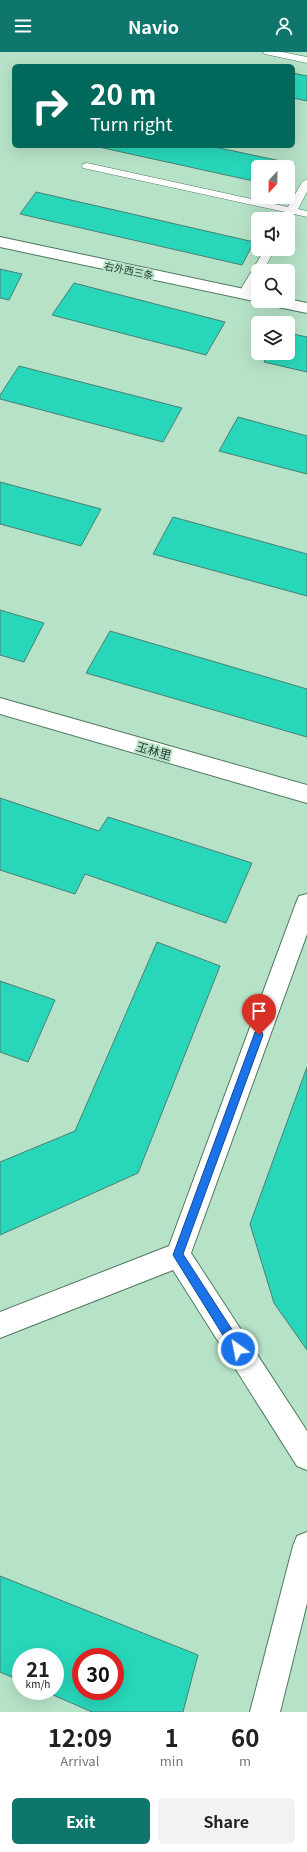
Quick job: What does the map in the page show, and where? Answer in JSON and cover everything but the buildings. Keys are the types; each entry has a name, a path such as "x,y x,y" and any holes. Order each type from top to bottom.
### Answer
{"street":[{"name":"右外西三条","path":"0,242 251,296"},
{"path":"295,305 307,308"},
{"name":"玉林里","path":"0,706 307,794"},
{"path":"0,1325 178,1255 307,903"},
{"path":"178,1255 307,1456"},
{"path":"265,1712 307,1546"}],"lane":[{"path":"268,52 307,60"},
{"path":"87,166 277,212"},
{"path":"291,212 307,182"},
{"path":"295,215 307,214"}],"route":[{"path":"238,1349 178,1255 259,1035"}]}
